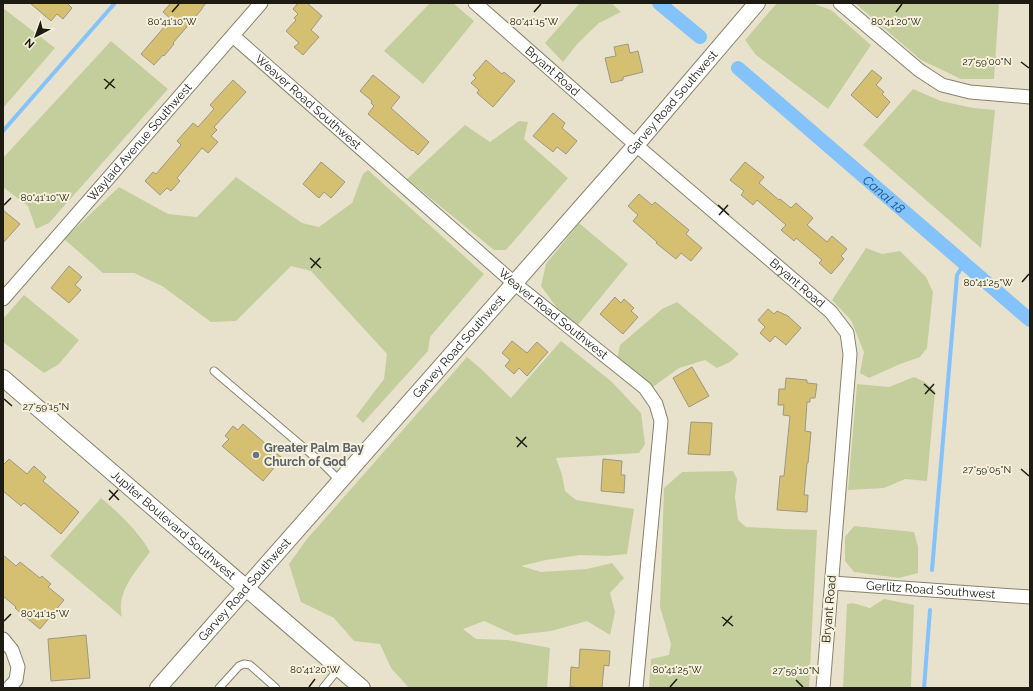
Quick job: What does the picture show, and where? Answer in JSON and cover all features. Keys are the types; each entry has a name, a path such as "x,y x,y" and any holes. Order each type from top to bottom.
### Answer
{"street":[{"name":"Waylaid Avenue Southwest","path":"3,299 262,3"},
{"name":"Bryant Road","path":"475,3 636,145 831,312 847,333 850,354 823,688"},
{"name":"Garvey Road Southwest","path":"158,688 636,145 757,3"},
{"path":"840,3 919,70 942,84 970,92 1030,97"},
{"name":"Weaver Road Southwest","path":"234,36 514,283 645,388 656,404 661,421 636,688"},
{"name":"Jupiter Boulevard Southwest","path":"3,378 362,688"},
{"name":"Gerlitz Road Southwest","path":"832,583 1030,597"},
{"path":"3,639 12,650 18,667 16,680 9,688"}],"lane":[{"path":"214,371 323,464 340,481"},
{"path":"219,688 239,666 244,664 250,665 276,688"},
{"path":"323,688 340,668"}],"green space":[{"path":"430,3 453,3 474,21 423,84 384,51"},
{"path":"580,3 611,3 621,12 599,23 578,43 563,62 545,43"},
{"path":"777,3 812,3 831,10 871,45 828,109 756,55 745,40"},
{"path":"855,3 999,3 994,79 961,79 921,60"},
{"path":"3,8 55,48 3,108"},
{"path":"111,41 168,89 49,223 36,229 28,206 3,187 3,158"},
{"path":"913,89 941,101 973,108 995,110 981,248 863,145"},
{"path":"519,121 528,122 524,139 568,178 506,250 494,250 407,179 465,125 490,142"},
{"path":"368,170 484,274 430,337 428,351 363,423 356,416 384,379 387,354 311,271 291,266 236,321 211,322 162,286 134,273 103,273 64,239 119,187 168,214 197,217 236,177 302,223 319,227 352,203 363,174"},
{"path":"579,223 628,264 578,325 557,308 541,286 546,264"},
{"path":"866,248 882,254 900,251 926,277 933,292 927,348 920,357 869,378 860,373 864,352 851,320 832,300"},
{"path":"24,295 79,340 59,364 44,373 3,342 3,319"},
{"path":"677,302 739,354 730,362 717,368 705,360 679,368 650,389 617,360 620,345 662,309"},
{"path":"561,341 612,382 641,413 645,444 639,453 556,458 562,475 565,491 576,500 634,509 627,554 608,556 580,555 546,560 521,566 541,572 587,569 612,563 624,578 610,593 615,612 610,635 587,621 551,631 515,635 484,621 463,629 476,639 508,640 550,648 547,688 409,688 391,668 380,644 354,641 334,618 301,602 289,564 307,539 467,357 511,398"},
{"path":"914,377 925,382 935,391 927,481 905,479 884,488 848,490 857,384 889,387"},
{"path":"733,471 737,479 735,497 738,520 746,527 817,530 809,688 649,688 651,659 669,655 671,644 660,607 664,488 682,472"},
{"path":"101,498 128,523 141,538 150,552 128,582 122,599 122,617 50,556"},
{"path":"854,526 914,532 918,547 918,573 899,578 854,572 845,561 845,537"},
{"path":"884,599 914,605 911,688 843,688 847,604 853,603 870,608"}],"building":[{"path":"30,3 67,3 72,8 63,19 57,14 51,21"},
{"path":"171,3 206,3 164,56 163,55 154,65 141,54 171,19 163,12"},
{"path":"298,3 307,3 322,16 311,30 319,37 303,55 294,47 299,43 286,31 296,20 294,18 298,14 293,9"},
{"path":"628,44 630,53 638,51 643,72 623,77 623,80 611,83 605,58 616,56 614,47"},
{"path":"486,60 502,74 504,72 515,81 493,107 477,93 479,90 471,83 476,78 473,75"},
{"path":"872,70 882,78 876,85 884,92 882,94 890,102 877,118 851,95"},
{"path":"373,75 400,97 391,108 429,142 418,155 368,114 374,106 371,103 372,101 360,91"},
{"path":"233,80 246,92 214,127 217,130 211,136 218,142 208,153 202,148 177,178 180,181 171,191 167,188 160,195 145,181 153,172 156,174 181,145 177,141 193,123 198,127 214,109 210,105"},
{"path":"553,113 565,123 562,128 577,141 566,154 557,147 553,152 533,136"},
{"path":"321,162 345,182 331,198 324,192 319,198 303,184"},
{"path":"745,162 764,177 759,183 779,200 780,199 791,208 796,203 813,218 807,225 827,242 832,236 847,249 841,256 844,259 831,274 819,263 822,260 796,238 794,241 781,230 786,225 757,200 753,205 741,195 744,191 730,180"},
{"path":"639,194 652,205 655,202 689,230 686,234 702,248 691,261 681,253 676,259 656,243 657,242 633,221 638,215 628,206"},
{"path":"3,210 20,224 3,243"},
{"path":"69,266 82,277 75,285 81,290 69,303 51,288"},
{"path":"615,297 621,303 624,299 634,308 631,311 638,317 623,334 600,314"},
{"path":"768,309 774,314 777,311 788,316 801,328 786,345 775,336 770,342 760,333 765,327 758,320"},
{"path":"512,341 527,353 537,342 548,352 527,376 519,368 514,374 505,366 510,360 502,353"},
{"path":"692,367 709,396 689,407 673,378"},
{"path":"786,378 807,380 807,383 817,384 815,398 810,398 810,402 807,402 805,431 811,432 804,495 808,495 807,512 777,510 780,476 784,476 790,416 783,415 784,405 778,405 779,389 785,389"},
{"path":"691,422 712,423 710,455 688,454"},
{"path":"243,424 282,458 263,481 222,446 229,439 225,436 233,426 238,430"},
{"path":"9,459 27,474 34,466 46,477 43,481 79,512 61,534 24,503 21,506 3,491 3,465"},
{"path":"603,459 622,461 621,475 625,475 624,493 601,491"},
{"path":"3,555 16,566 20,562 40,578 42,576 51,584 48,587 64,600 40,629 3,596"},
{"path":"86,635 90,678 51,681 48,639"},
{"path":"580,649 610,651 609,666 604,665 602,688 570,687 571,667 579,668"}],"waterway":[{"path":"3,131 115,3"},
{"name":"Canal 18","path":"659,3 700,37"},
{"name":"Canal 18","path":"738,68 1030,320"},
{"path":"932,570 957,275 964,264"},
{"path":"924,688 930,610"}],"place":[{"name":"Greater Palm Bay Church of God","path":"256,455"}]}
